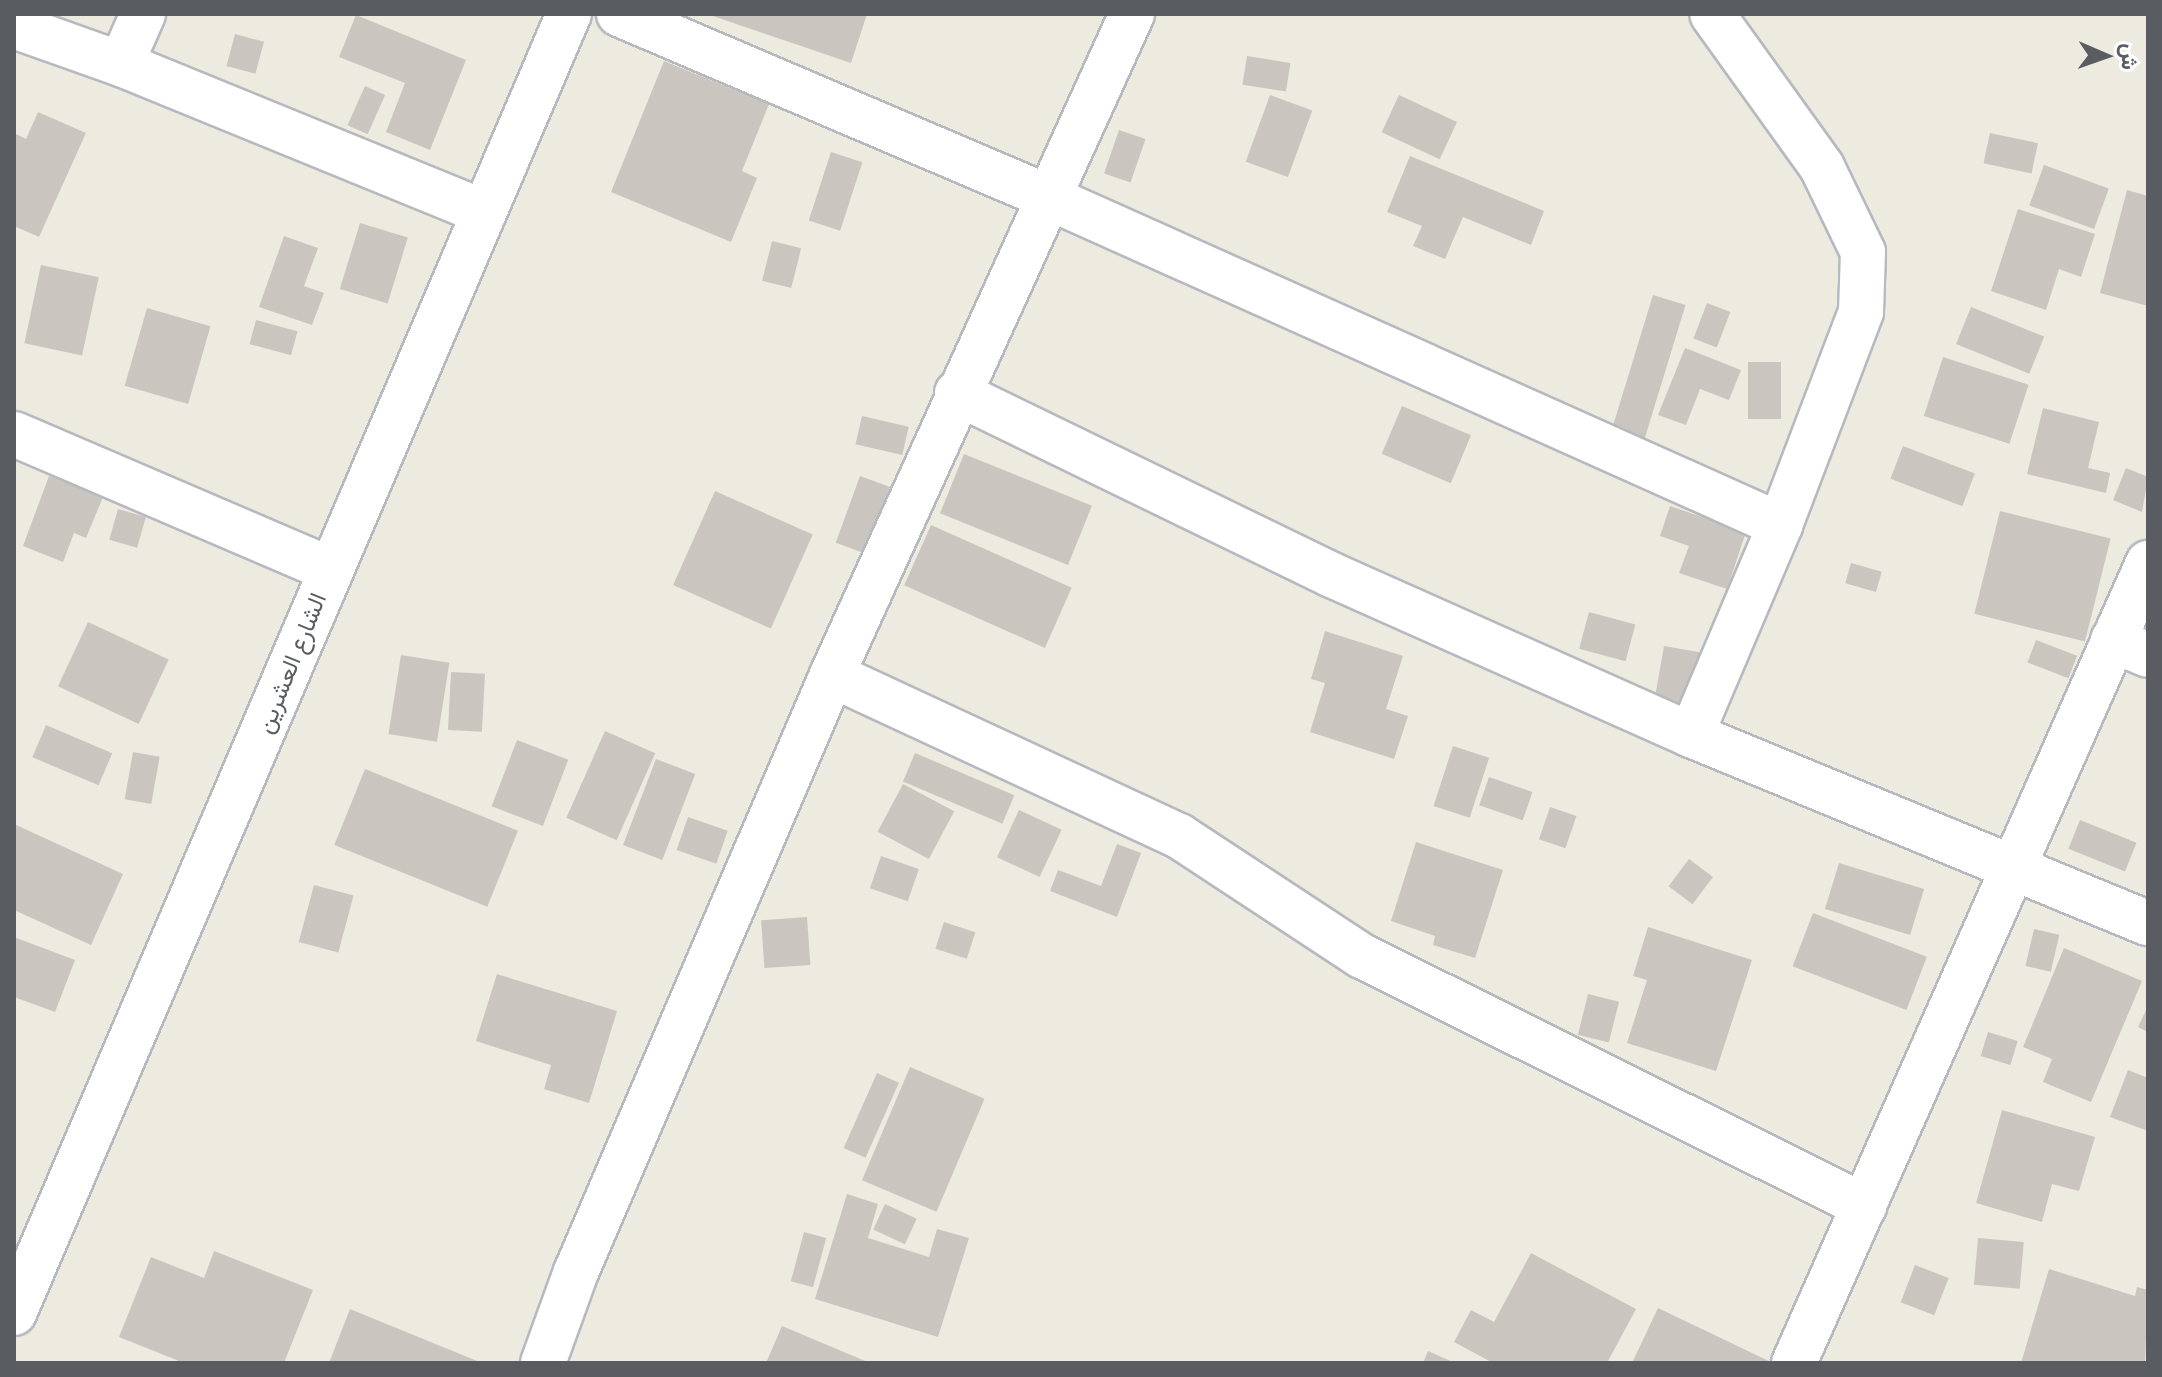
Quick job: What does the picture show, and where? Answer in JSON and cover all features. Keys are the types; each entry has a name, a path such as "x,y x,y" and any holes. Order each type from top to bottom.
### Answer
{"street":[{"path":"121,64 143,14"},
{"name":"الشارع العشرين","path":"14,1313 187,915 481,211 569,14"},
{"path":"619,14 1052,199 1780,525"},
{"path":"543,1363 576,1272 832,675 957,393 1052,199 1132,14"},
{"path":"1691,735 1780,525 1861,312 1863,252 1822,167 1712,14"},
{"path":"14,26 121,64 481,211"},
{"path":"957,393 1332,575 1691,735 2148,923"},
{"path":"14,434 329,569"},
{"path":"1794,1363 2014,866 2131,647 2148,563"},
{"path":"832,675 1179,836 1362,956 1864,1206"}],"building":[{"path":"707,14 867,14 851,63"},
{"path":"356,15 466,60 430,150 386,132 405,83 339,57"},
{"path":"235,34 264,42 255,74 226,66"},
{"path":"1247,56 1290,63 1286,92 1242,85"},
{"path":"664,61 769,104 742,171 757,178 731,242 611,192"},
{"path":"365,86 385,95 368,134 348,125"},
{"path":"1270,95 1312,110 1288,177 1246,162"},
{"path":"1399,95 1457,122 1440,159 1382,132"},
{"path":"38,112 86,133 39,237 14,226 14,133 26,139"},
{"path":"1119,130 1145,139 1130,183 1104,173"},
{"path":"1990,133 2038,143 2031,174 1984,163"},
{"path":"831,152 862,162 840,231 809,220"},
{"path":"1410,156 1544,211 1531,245 1463,217 1445,259 1413,246 1422,226 1387,212"},
{"path":"2044,165 2109,189 2094,229 2029,205"},
{"path":"2127,190 2148,196 2148,306 2100,293"},
{"path":"2018,209 2095,234 2081,277 2059,269 2046,310 1991,291"},
{"path":"360,223 408,238 388,304 340,289"},
{"path":"284,236 318,248 304,286 324,293 312,325 259,307"},
{"path":"772,241 801,248 791,288 762,281"},
{"path":"41,265 99,277 82,356 24,343"},
{"path":"1653,295 1686,305 1641,451 1608,441"},
{"path":"1707,303 1730,312 1717,347 1693,338"},
{"path":"1971,307 2044,337 2029,374 1956,344"},
{"path":"147,308 210,326 188,404 125,386"},
{"path":"256,320 298,331 291,355 250,344"},
{"path":"1685,348 1741,370 1729,400 1700,389 1686,425 1658,415"},
{"path":"1943,357 2029,385 2009,444 1924,416"},
{"path":"1748,362 1781,362 1781,419 1748,419"},
{"path":"1402,406 1471,435 1451,483 1382,454"},
{"path":"2043,408 2099,422 2088,468 2110,473 2106,493 2027,474"},
{"path":"862,416 909,427 902,455 855,444"},
{"path":"1903,446 1975,474 1962,506 1890,479"},
{"path":"964,454 1092,506 1068,565 940,513"},
{"path":"2126,468 2148,477 2142,512 2113,500"},
{"path":"49,476 103,497 86,538 74,533 63,562 23,546"},
{"path":"860,476 890,487 866,554 836,543"},
{"path":"715,491 813,535 771,629 673,585"},
{"path":"1670,506 1746,532 1727,589 1679,573 1689,546 1660,536"},
{"path":"118,509 146,517 137,548 109,540"},
{"path":"2000,511 2111,539 2085,641 1974,614"},
{"path":"931,525 1072,588 1045,648 904,585"},
{"path":"1851,563 1882,572 1876,592 1845,583"},
{"path":"1589,612 1635,624 1626,661 1579,649"},
{"path":"88,622 169,660 139,724 58,686"},
{"path":"1325,631 1403,656 1386,709 1408,716 1394,759 1310,732 1325,683 1311,679"},
{"path":"2036,640 2077,656 2068,678 2027,662"},
{"path":"1664,646 1708,654 1699,708 1654,700"},
{"path":"401,655 449,663 437,742 388,734"},
{"path":"451,672 485,674 482,732 448,730"},
{"path":"46,725 112,753 99,785 32,757"},
{"path":"605,731 655,753 617,840 566,818"},
{"path":"517,740 568,760 543,826 492,806"},
{"path":"1453,746 1489,758 1470,818 1434,806"},
{"path":"133,752 160,757 151,804 125,799"},
{"path":"915,753 1014,795 1002,824 903,782"},
{"path":"656,759 695,774 662,860 623,845"},
{"path":"365,769 518,831 487,907 334,845"},
{"path":"1489,777 1532,792 1523,820 1479,805"},
{"path":"903,784 954,811 929,859 878,832"},
{"path":"1550,807 1576,816 1565,848 1539,839"},
{"path":"1019,810 1062,830 1040,877 997,857"},
{"path":"688,817 728,831 716,864 677,850"},
{"path":"2080,820 2137,843 2125,872 2068,849"},
{"path":"14,824 123,874 91,945 14,910"},
{"path":"1416,842 1503,870 1475,958 1433,945 1435,936 1391,921"},
{"path":"1117,844 1141,853 1117,917 1050,891 1058,870 1101,886"},
{"path":"881,856 919,869 908,901 870,888"},
{"path":"1689,859 1713,877 1692,904 1669,886"},
{"path":"1839,863 1924,889 1910,935 1825,909"},
{"path":"314,885 354,896 338,953 299,942"},
{"path":"1813,913 1927,957 1906,1010 1793,966"},
{"path":"807,917 810,965 764,968 761,920"},
{"path":"944,922 975,932 967,959 935,949"},
{"path":"1648,927 1752,960 1716,1071 1627,1043 1647,980 1633,976"},
{"path":"2034,929 2059,935 2051,972 2025,966"},
{"path":"14,937 75,960 55,1012 14,997"},
{"path":"2064,948 2142,981 2091,1102 2043,1082 2052,1059 2023,1047"},
{"path":"497,974 617,1011 589,1103 544,1089 551,1065 476,1041"},
{"path":"1588,994 1619,1002 1609,1042 1578,1035"},
{"path":"2148,1006 2148,1032 2138,1027"},
{"path":"1988,1032 2018,1041 2010,1065 1981,1056"},
{"path":"910,1067 985,1099 937,1212 862,1180"},
{"path":"2128,1070 2148,1078 2148,1131 2110,1117"},
{"path":"877,1073 899,1083 866,1158 844,1148"},
{"path":"2002,1110 2095,1137 2079,1191 2052,1184 2042,1222 1976,1203"},
{"path":"847,1194 878,1204 868,1238 929,1257 937,1229 969,1238 938,1337 815,1299"},
{"path":"885,1204 917,1219 905,1244 873,1229"},
{"path":"804,1232 826,1238 813,1287 791,1281"},
{"path":"1978,1238 2024,1242 2020,1289 1974,1285"},
{"path":"214,1251 313,1290 284,1363 184,1363 119,1337 151,1257 204,1278"},
{"path":"1531,1253 1636,1309 1607,1363 1493,1363 1454,1342 1471,1310 1494,1322"},
{"path":"1915,1265 1949,1278 1934,1315 1901,1302"},
{"path":"2049,1269 2135,1296 2137,1287 2148,1290 2145,1363 2021,1363"},
{"path":"1658,1308 1773,1363 1632,1363"},
{"path":"350,1309 482,1363 329,1363"},
{"path":"782,1326 870,1363 766,1363"},
{"path":"1428,1351 1455,1363 1423,1363"}]}
